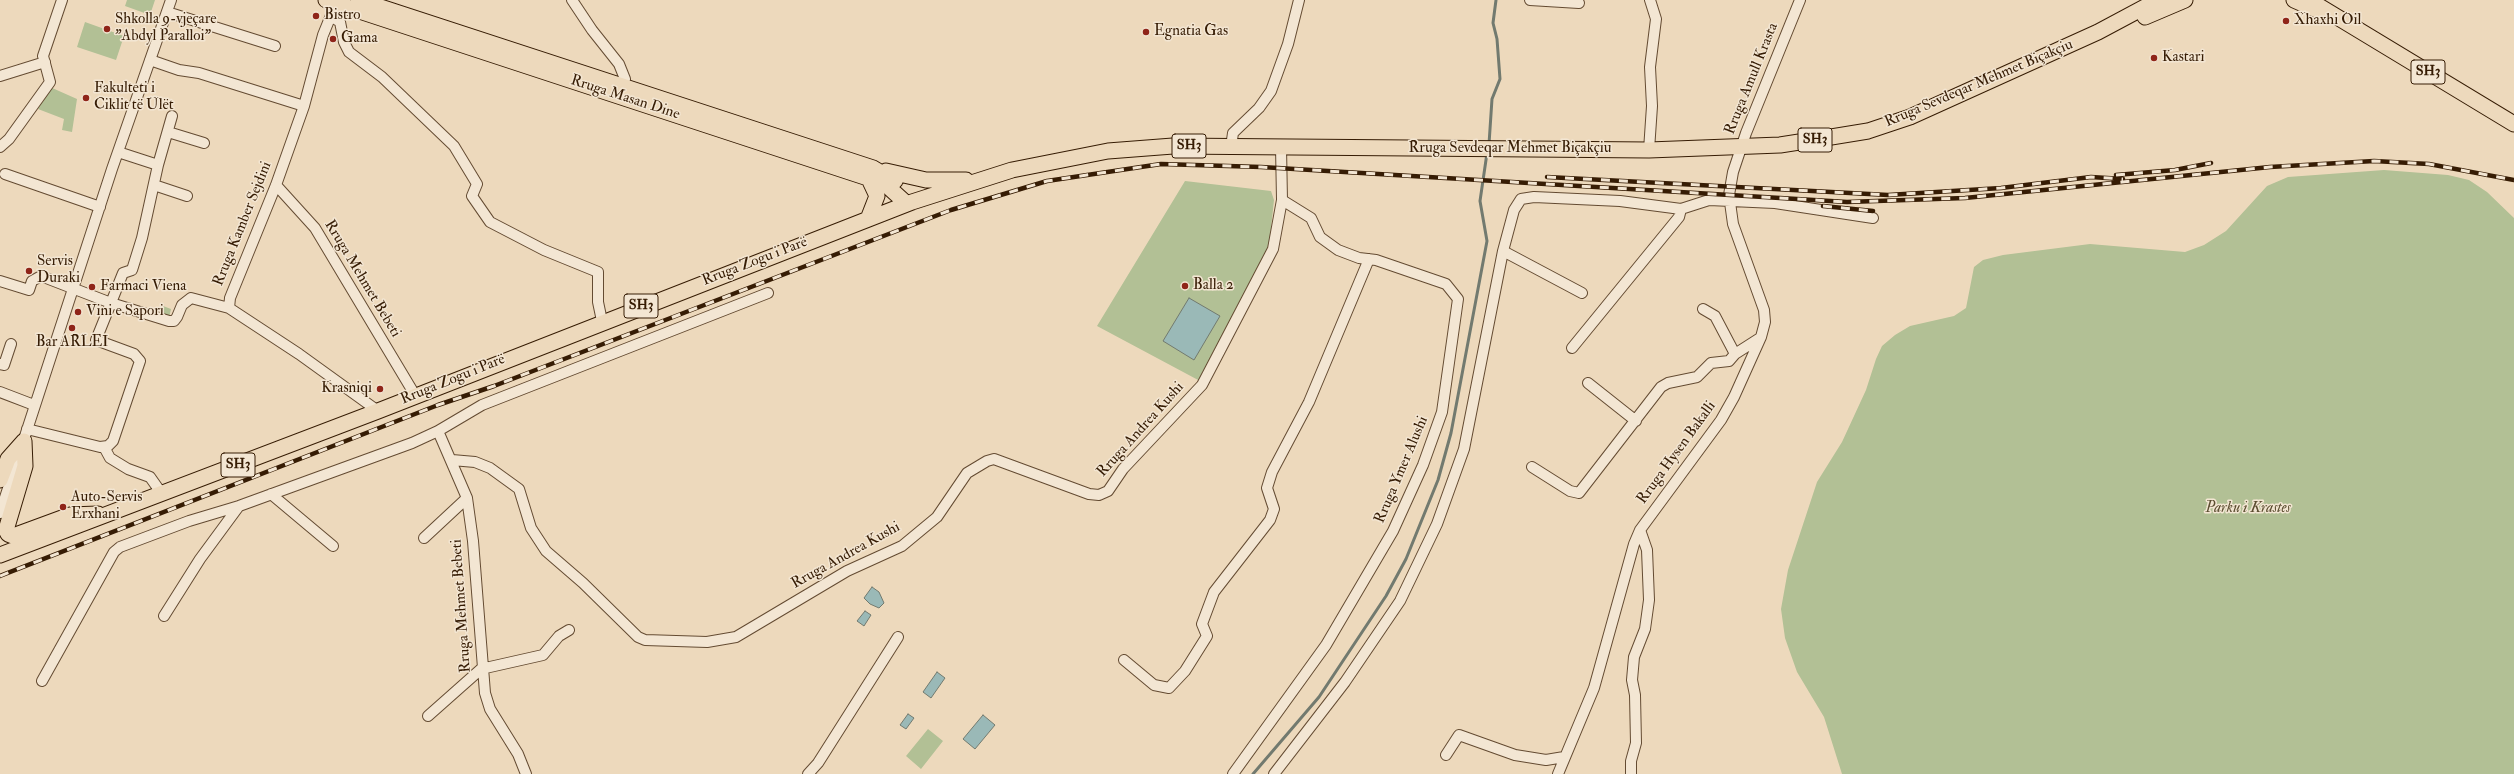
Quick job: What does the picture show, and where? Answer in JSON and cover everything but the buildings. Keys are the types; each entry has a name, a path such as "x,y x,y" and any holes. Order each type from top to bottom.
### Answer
{"main road":[{"name":"Rruga Masan Dine","path":"359,0 622,85 871,173 911,202"},
{"name":"SH3","path":"2098,32 2158,0"},
{"name":"SH3","path":"2098,32 2134,21 2184,0"},
{"name":"SH3","path":"2294,0 2342,19"},
{"name":"SH3","path":"2309,0 2514,124"},
{"name":"Rruga Masan Dine","path":"331,7 871,173"},
{"name":"Rruga Sevdeqar Mehmet Biçakçiu","path":"911,202 973,181 1041,163 1108,151 1173,146 1649,150 1780,145 1868,131 1889,124 1954,98 2098,32"},
{"path":"868,219 877,196 871,173 914,179 955,179 973,181"},
{"name":"Rruga Zogu i Parë","path":"0,555 378,411 602,321 911,202"},
{"path":"0,480 8,459 25,435"},
{"path":"25,435 25,466 6,530 8,534 13,536 70,515 110,514"}],"street":[{"path":"0,147 9,139 50,82 43,56 62,0"},
{"path":"0,513 34,405 118,152 171,0"},
{"path":"572,0 592,30 619,64 624,79 622,85"},
{"path":"1231,147 1233,133 1259,108 1271,91 1286,50 1299,0"},
{"path":"1530,0 1579,3"},
{"path":"1649,150 1652,106 1650,67 1656,18 1650,0"},
{"name":"Rruga Amull Krasta","path":"1741,147 1800,0"},
{"path":"331,7 340,22 344,42 349,52 382,77 454,146 477,184 472,196 490,222 544,250 598,272 598,302 602,321"},
{"name":"Rruga Kamber Sejdini","path":"331,7 304,106 276,185 230,298 229,308 299,354 378,411"},
{"path":"167,12 274,46"},
{"path":"150,60 179,70 199,72 304,106"},
{"path":"0,76 45,62"},
{"path":"25,435 61,439 104,447 113,441 140,361 134,354 96,340 123,273 132,270 144,231 158,165 172,116"},
{"path":"168,132 204,143"},
{"path":"1281,147 1282,200"},
{"name":"Rruga Hysen Bakalli","path":"1558,774 1594,688 1627,562 1640,530 1722,420 1761,337 1765,322 1764,310 1733,224 1730,202 1730,187 1741,147"},
{"path":"118,152 158,165"},
{"path":"5,174 100,207"},
{"path":"154,185 187,196"},
{"name":"Rruga Mehmet Bebeti","path":"276,185 315,228 415,395"},
{"path":"1274,774 1345,682 1400,601 1438,524 1464,449 1503,251 1517,203 1525,197 1645,203 1681,209 1709,200 1775,203 1873,218"},
{"name":"Rruga Ymer Alushi","path":"1233,774 1326,645 1371,571 1393,531 1423,465 1442,412 1458,299 1446,284 1419,274 1359,258 1338,250 1320,237 1311,218 1282,200"},
{"name":"Rruga Andrea Kushi","path":"452,460 475,462 490,468 519,489 531,528 546,551 583,583 638,637 645,640 707,642 736,637 847,571 902,546 937,517 967,473 987,460 994,459 1089,494 1099,495 1108,490 1122,470 1202,385 1273,249 1282,200"},
{"path":"1572,348 1679,217 1681,209"},
{"path":"1503,251 1582,293"},
{"path":"1124,660 1154,684 1169,688 1185,671 1207,636 1202,624 1214,592 1270,520 1274,509 1267,488 1272,472 1308,402 1369,260"},
{"path":"0,281 29,290 32,281 41,276 111,303 169,321 177,318 182,305 191,298 229,308"},
{"path":"42,681 114,552 133,540 239,506 438,431 482,405 768,293"},
{"path":"1703,309 1715,316 1735,354"},
{"path":"1532,467 1570,491 1579,493 1662,387 1668,383 1696,377 1711,364 1729,360 1735,354 1761,337"},
{"path":"0,364 4,365 11,344"},
{"path":"1588,383 1636,421"},
{"path":"0,392 34,405"},
{"name":"Rruga Mehmet Bebeti","path":"438,431 452,460 467,498 473,541 481,669 485,694 490,709 518,754 526,774"},
{"path":"104,447 110,458 128,469 150,477 162,494"},
{"path":"271,494 333,546"},
{"path":"424,538 467,498"},
{"path":"164,616 200,559 239,506"},
{"path":"1631,774 1631,761 1636,743 1635,695 1632,680 1633,665 1645,629 1649,600 1647,550 1640,530"},
{"path":"428,716 481,669 535,658 542,655 559,636 568,630"},
{"path":"808,774 818,763 898,637"},
{"path":"1446,755 1458,735 1516,755 1546,760 1564,757"}],"green space":[{"path":"127,0 155,0 150,15 125,6"},
{"path":"85,22 124,36 116,60 77,47"},
{"path":"50,87 77,99 72,132 62,130 64,119 38,109"},
{"name":"Parku i Krastes","path":"2384,170 2448,175 2469,180 2487,192 2514,218 2514,774 1842,774 1824,717 1797,672 1785,638 1781,609 1788,570 1817,482 1842,442 1866,390 1882,346 1895,335 1910,326 1954,316 1966,308 1974,267 1983,260 2003,255 2090,244 2185,252 2204,245 2226,231 2267,186 2288,177"},
{"name":"Balla 2","path":"1185,181 1271,191 1274,200 1269,247 1200,381 1097,326"},
{"path":"163,306 171,309 169,318 160,315"},
{"path":"928,729 943,741 921,769 906,756"}],"water":[{"path":"1189,298 1220,316 1194,360 1163,341"},
{"path":"872,587 879,592 884,603 879,608 870,604 864,598"},
{"path":"865,611 871,615 864,626 857,621"},
{"path":"937,672 945,678 931,698 923,692"},
{"path":"908,714 914,718 906,729 900,725"},
{"path":"983,715 995,725 975,749 963,739"}],"waterway":[{"path":"1489,144 1492,99 1500,79 1497,39 1493,23 1496,0"},
{"path":"1253,774 1319,697 1386,596 1406,559 1438,480 1451,433 1487,241 1480,201 1487,153"}],"railway":[{"path":"0,576 438,405 494,386 951,210 1047,181 1161,164 1261,167 1847,202 1965,198 2270,167 2374,161 2429,164 2514,180"},
{"path":"2116,175 2175,170 2211,163"},
{"path":"1547,177 1888,195 2001,188 2091,177 2123,179"},
{"path":"1823,206 1873,211"}],"place":[{"name":"Bistro","path":"316,16"},
{"name":"Xhaxhi Oil","path":"2286,21"},
{"name":"Shkolla 9-vjeçare \"Abdyl Paralloi\"","path":"107,29"},
{"name":"Egnatia Gas","path":"1146,32"},
{"name":"Gama","path":"333,39"},
{"name":"Kastari","path":"2154,58"},
{"name":"Fakulteti i Ciklit të Ulët","path":"86,98"},
{"name":"Servis Duraki","path":"29,271"},
{"name":"Balla 2","path":"1185,286"},
{"name":"Farmaci Viena","path":"92,287"},
{"name":"Vini e Sapori","path":"78,312"},
{"name":"Bar ARLEI","path":"72,328"},
{"name":"Krasniqi","path":"380,389"},
{"name":"Auto-Servis Erxhani","path":"63,507"}]}
